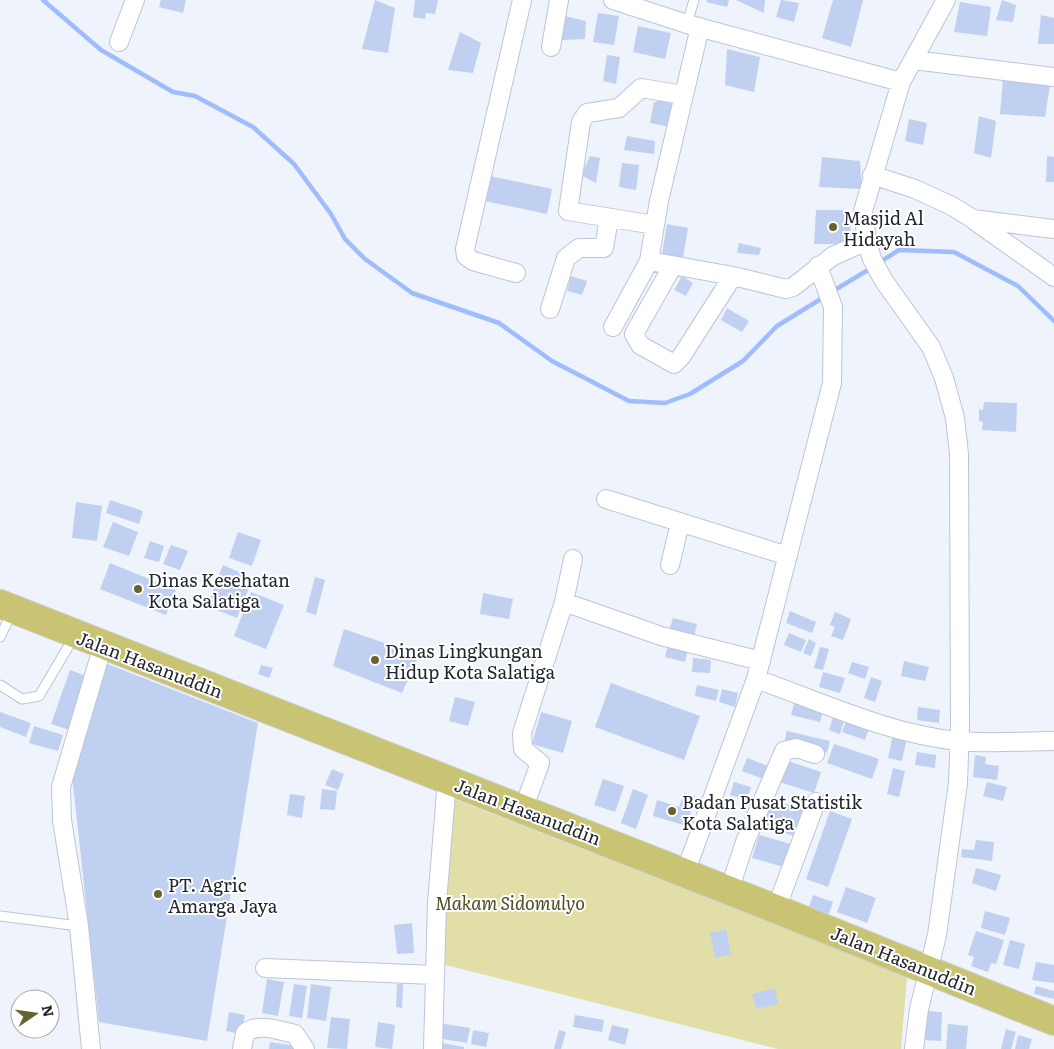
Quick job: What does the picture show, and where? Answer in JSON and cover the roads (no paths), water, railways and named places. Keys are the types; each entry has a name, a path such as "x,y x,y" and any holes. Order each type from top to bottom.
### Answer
{"main road":[{"name":"Jalan Hasanuddin","path":"6,607 729,890 1054,1021"}],"street":[{"path":"119,42 135,0"},
{"path":"516,273 473,261 466,256 465,250 522,0"},
{"path":"551,47 559,0"},
{"path":"613,0 693,25 900,82"},
{"path":"914,1049 919,1009 930,971 958,783 960,741 958,637 961,493 955,418 944,378 932,347 884,281 872,259 867,241 863,211 900,82 946,0"},
{"path":"613,327 649,261 683,95 693,25"},
{"path":"912,60 1054,77"},
{"path":"655,225 568,211 581,122 587,113 619,108 640,88 683,95"},
{"path":"872,175 915,189 952,206 1054,277"},
{"path":"550,309 566,258 579,248 604,248 609,218"},
{"path":"973,219 1054,229"},
{"path":"649,261 672,267 734,276 786,289 793,287 818,266 867,241"},
{"path":"685,873 756,679 832,383 833,307 818,266"},
{"path":"672,267 634,334 640,345 674,364 681,357 734,276"},
{"path":"606,499 788,556"},
{"path":"670,565 680,523"},
{"path":"523,810 540,763 523,749 522,733 564,602 573,559"},
{"path":"564,602 661,636 761,661"},
{"path":"91,1049 79,926 62,820 61,787 103,645"},
{"path":"756,679 871,720 919,734 960,741 1054,741"},
{"path":"729,890 745,842 784,751 796,748 815,754"},
{"path":"432,1049 437,903 447,780"},
{"path":"776,909 816,802"},
{"path":"265,968 434,975"},
{"path":"242,1049 245,1033 254,1028 295,1034 305,1049"}],"lane":[{"path":"693,25 694,0"},
{"path":"0,637 6,607"},
{"path":"0,685 22,698 39,696 76,634"},
{"path":"0,916 79,926"}],"waterway":[{"path":"43,0 101,50 173,92 195,96 253,127 294,164 331,214 345,239 365,259 412,293 499,323 552,361 629,401 665,403 690,394 743,361 777,326 824,297"},
{"path":"880,262 899,250 954,252 1018,286 1054,321"},
{"path":"833,291 873,267"}],"place":[{"name":"Masjid Al Hidayah","path":"833,227"},
{"name":"Dinas Kesehatan Kota Salatiga","path":"138,589"},
{"name":"Dinas Lingkungan Hidup Kota Salatiga","path":"375,660"},
{"name":"Badan Pusat Statistik Kota Salatiga","path":"672,811"},
{"name":"PT. Agric Amarga Jaya","path":"158,894"}],"park label":[{"name":"Makam Sidomulyo","path":"510,902"}]}
